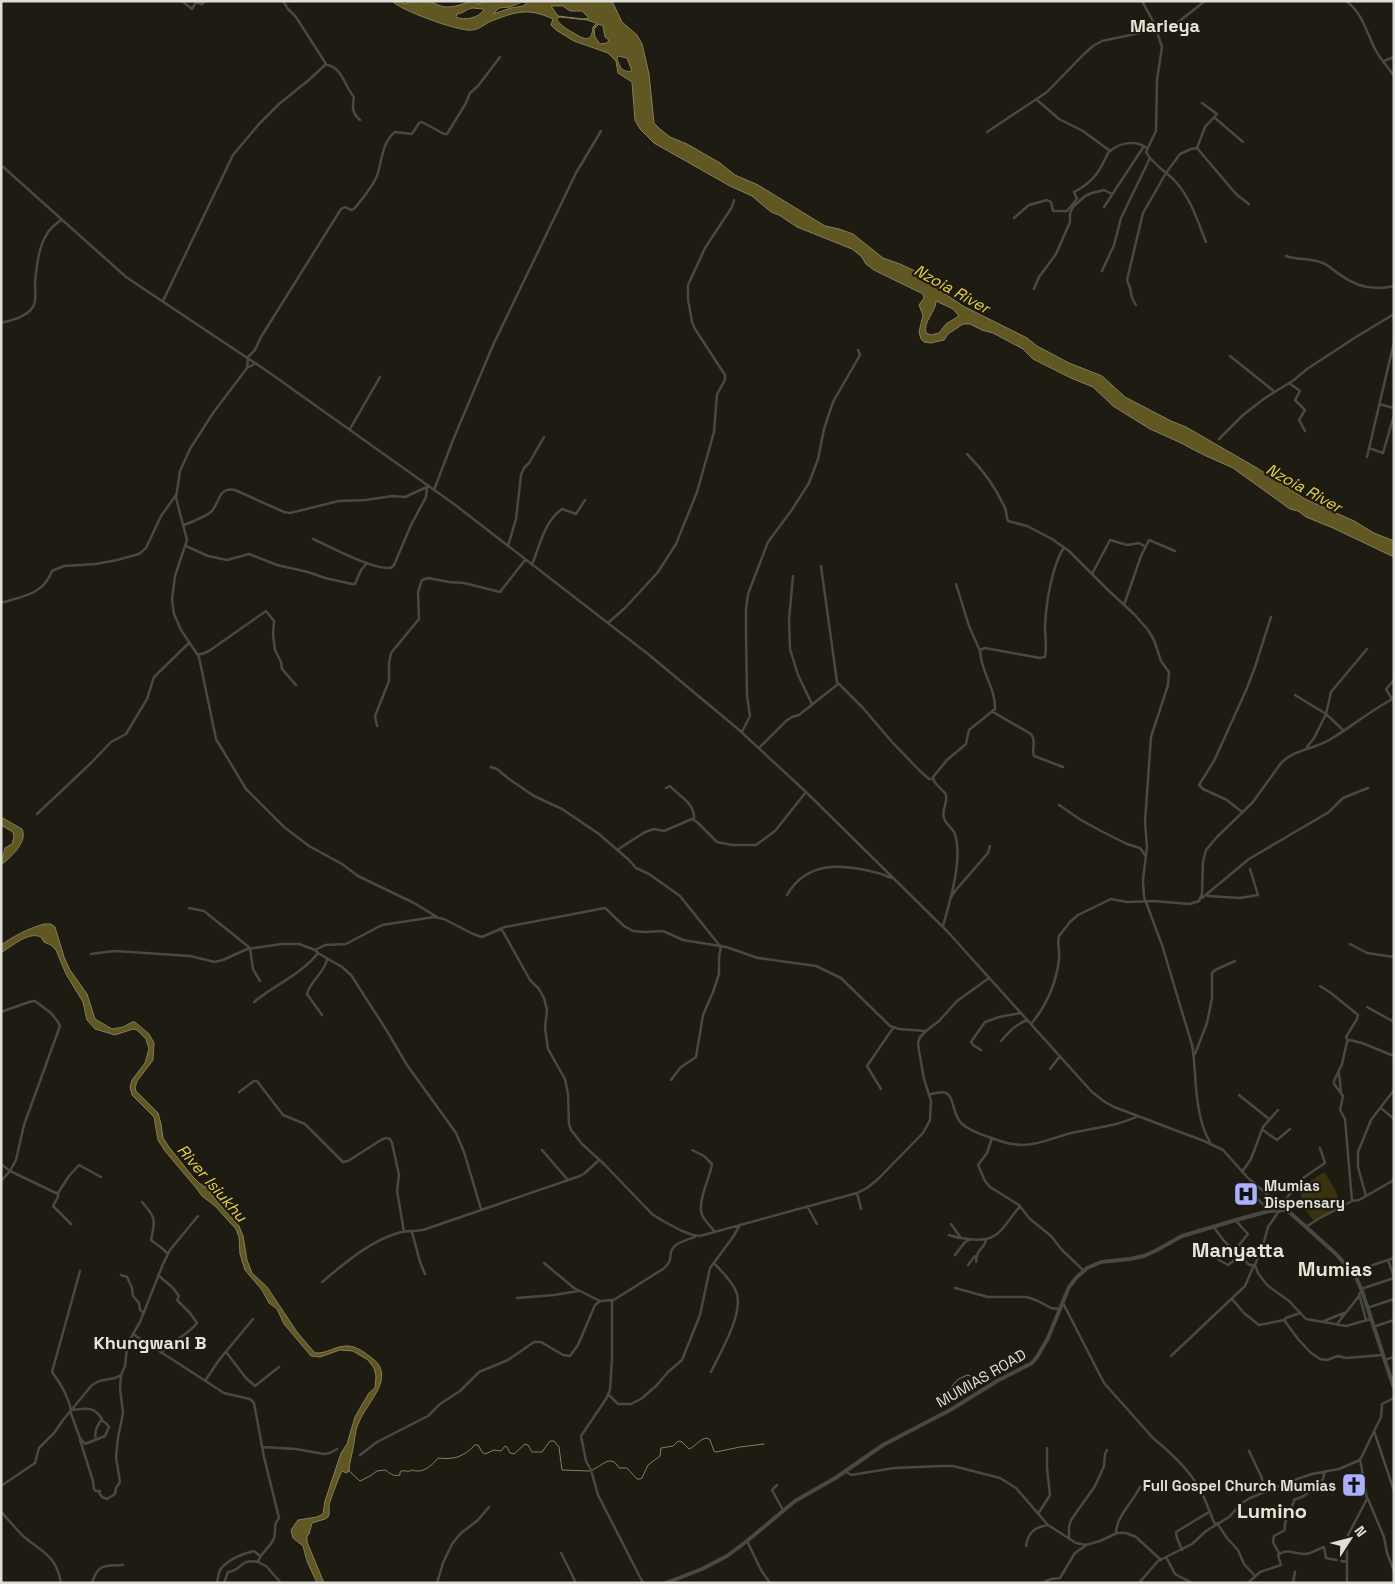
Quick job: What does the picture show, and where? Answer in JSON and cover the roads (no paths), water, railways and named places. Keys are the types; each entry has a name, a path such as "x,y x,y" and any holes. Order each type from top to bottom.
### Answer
{"street":[{"path":"182,1 192,9 196,2 202,4 205,1"},
{"path":"283,1 326,61 326,66"},
{"path":"1104,207 1154,136 1156,128 1157,80 1162,49 1157,30 1142,1"},
{"path":"987,132 1047,92 1093,46 1102,41 1176,25 1205,1"},
{"path":"1346,1 1351,5 1366,27 1375,49 1394,76"},
{"path":"247,368 248,358 255,350 261,337 341,209 345,207 351,210 354,209 374,181 390,136 395,132 412,134 419,123 422,122 447,134 470,93 478,86 500,56"},
{"path":"1383,61 1394,57"},
{"path":"163,301 233,155 279,104 326,66 332,66 343,78 354,97 352,108 360,120"},
{"path":"1036,99 1058,119 1083,131 1110,151"},
{"path":"1197,148 1205,127 1215,118 1217,113 1202,103"},
{"path":"1215,118 1244,142"},
{"path":"434,490 494,343 576,173 601,131"},
{"path":"1014,218 1029,205 1046,200 1051,202 1053,211 1066,211 1077,199 1074,192 1082,189 1092,179 1110,151 1132,142 1146,147"},
{"path":"1146,147 1146,153 1177,183 1186,197 1206,242"},
{"path":"1136,305 1127,284 1127,277 1143,213 1166,173 1183,152 1197,148"},
{"path":"1197,148 1236,194 1249,204"},
{"path":"1102,271 1114,244 1121,218 1150,158"},
{"path":"1,165 126,277 256,363 434,490 608,623 678,678 742,732 943,926 1092,1092 1114,1107 1210,1144 1226,1153 1242,1172 1280,1207 1286,1210 1335,1253 1352,1272 1361,1290 1367,1308 1368,1320"},
{"path":"1034,289 1039,277 1056,254 1070,222 1070,213 1074,207 1085,196 1092,193 1104,190 1112,194"},
{"path":"608,623 630,603 666,562 688,516 698,488 715,429 717,394 725,380 724,375 692,322 688,299 688,285 705,248 732,207 734,200"},
{"path":"1,323 27,313 33,307 35,301 35,276 43,241 50,230 61,220"},
{"path":"1286,256 1321,262 1350,281 1368,288 1380,289 1394,286"},
{"path":"1219,439 1243,415 1265,398 1394,314"},
{"path":"1367,457 1394,342"},
{"path":"742,732 750,716 747,696 746,610 748,594 768,542 809,483 818,458 833,402 860,355 858,350"},
{"path":"1230,356 1275,392"},
{"path":"256,363 247,368 213,413 190,449 180,471 176,495 187,538 175,576 172,608 176,621 200,659 216,739 246,789 284,826 309,846 342,864 358,876 414,903 436,917 480,937 485,937 501,928 605,908 624,926 633,930 645,932 663,931 683,940 720,946 765,960 816,966 842,978 893,1028 926,1031"},
{"path":"350,429 380,377"},
{"path":"1289,383 1300,391 1296,400 1305,410 1299,420 1305,431"},
{"path":"1379,404 1394,408"},
{"path":"1369,448 1383,453 1394,415"},
{"path":"508,546 517,517 521,475 544,437"},
{"path":"967,454 998,496 1005,508 1008,521 1027,526 1064,547 1134,614 1151,635 1161,661 1170,676 1151,737 1145,815 1147,846 1143,880 1146,901 1185,1018 1194,1056 1197,1093 1204,1131 1210,1144"},
{"path":"183,526 211,512 223,492 229,489 290,513 339,501 366,500 392,496 405,497 428,486"},
{"path":"313,539 368,563 387,568 393,566 426,497 428,486"},
{"path":"1,603 35,593 48,582 52,572 64,566 116,560 139,554 146,548 161,516 176,495"},
{"path":"532,565 546,527 551,519 562,509 576,514 585,500"},
{"path":"1092,574 1110,540 1126,545 1139,543 1146,547"},
{"path":"1124,605 1150,540 1175,551"},
{"path":"186,546 208,556 227,560 249,554 277,565 352,584 355,584 361,570 368,563"},
{"path":"980,651 988,648 1040,658 1045,657 1046,621 1051,582 1056,561 1064,547"},
{"path":"377,726 375,717 388,684 391,653 419,619 418,592 422,580 428,578 464,583 500,592 526,560"},
{"path":"821,566 838,684 919,770 929,779 932,779 946,795 944,818 954,831 957,860 943,926"},
{"path":"793,576 789,620 790,649 798,675 812,704"},
{"path":"932,779 947,760 966,744 969,730 996,709 980,651 969,626 956,584"},
{"path":"197,654 209,651 266,611 275,622 274,646 282,669 296,685"},
{"path":"1242,812 1227,800 1203,789 1199,785 1214,761 1247,688 1271,617"},
{"path":"37,814 111,742 126,734 147,699 154,677 189,643"},
{"path":"1304,750 1313,740 1326,714 1331,692 1367,649"},
{"path":"1201,899 1205,852 1217,836 1253,802 1281,763 1286,758 1328,741 1393,698 1386,689 1394,680"},
{"path":"759,748 786,721 792,717 799,716 838,684"},
{"path":"1295,694 1326,714 1344,730"},
{"path":"993,712 1032,735 1035,741 1034,756 1063,767"},
{"path":"491,767 534,796 566,812 599,834 638,870 648,874 680,896 720,946 719,974 703,1015 696,1056 681,1067 671,1080"},
{"path":"666,788 670,786 691,805 694,810 694,820"},
{"path":"1031,1024 1038,1016 1054,984 1059,958 1058,938 1070,922 1082,913 1111,899 1127,902 1146,901 1194,904 1249,859 1329,812 1343,798 1368,788"},
{"path":"616,850 645,832 654,829 664,831 688,820 694,820 717,842 741,846 756,845 775,831 806,792"},
{"path":"1059,805 1101,831 1129,845 1140,848 1146,855"},
{"path":"950,900 955,891 988,853 990,846"},
{"path":"787,896 794,885 818,868 851,868 894,878"},
{"path":"1206,896 1240,898 1258,895 1250,869"},
{"path":"189,908 204,911 250,948 253,969 260,981"},
{"path":"254,1002 297,972 311,960 316,951 325,945 346,944 382,926 436,917"},
{"path":"501,928 530,980 539,989 544,998 548,1048 565,1079 571,1130 582,1144 652,1214 669,1225 696,1236"},
{"path":"90,954 114,951 131,952 190,956 217,962 250,948 295,943 327,957 353,978 411,1070 454,1129 464,1152 481,1209"},
{"path":"1350,944 1367,953 1394,957"},
{"path":"322,1015 307,994 310,984 326,964 327,957"},
{"path":"1194,1056 1207,1023 1212,998 1212,973 1236,961"},
{"path":"360,1455 377,1442 428,1416 440,1404 460,1391 478,1372 508,1360 534,1342 542,1342 563,1355 570,1356 578,1345 595,1304 613,1300 663,1269 671,1261 674,1247 696,1236 857,1193 867,1188 925,1129 930,1120 929,1095 918,1046 920,1037 939,1021 957,1001 989,978"},
{"path":"1320,986 1358,1015 1346,1038 1348,1041 1334,1083 1341,1092"},
{"path":"1,1012 29,1002 35,1002 51,1013 60,1026 24,1125 16,1160 10,1171 1,1181"},
{"path":"1367,1007 1394,1022"},
{"path":"981,1050 972,1045 971,1042 985,1022 1021,1012"},
{"path":"1001,1041 1011,1030 1028,1020"},
{"path":"881,1089 867,1066 893,1028"},
{"path":"1348,1041 1362,1043 1394,1056"},
{"path":"1050,1070 1060,1056"},
{"path":"1339,1072 1343,1099 1340,1110 1345,1119 1352,1202"},
{"path":"239,1092 254,1081 257,1081 281,1113 304,1124 343,1162 348,1161 381,1140 390,1139 399,1175 397,1191 404,1232"},
{"path":"1366,1196 1358,1167 1358,1157 1371,1120 1394,1090"},
{"path":"929,1095 941,1091 948,1094 961,1123 970,1129 1012,1144 1030,1144 1138,1116"},
{"path":"1239,1095 1270,1119"},
{"path":"1381,1108 1394,1119"},
{"path":"1242,1172 1249,1164 1263,1130 1278,1110"},
{"path":"1263,1130 1277,1140 1290,1130"},
{"path":"992,1138 987,1153 979,1164 981,1173 990,1187 1020,1206 1028,1218 1051,1236 1062,1250 1084,1270 1102,1262 1130,1259 1150,1253 1182,1236 1280,1207"},
{"path":"1171,1356 1246,1284 1264,1242 1268,1227 1280,1207 1303,1178 1325,1163 1320,1148"},
{"path":"542,1150 567,1180"},
{"path":"692,1150 704,1156 712,1164 705,1186 701,1211 714,1232"},
{"path":"322,1282 375,1242 404,1232 426,1230 481,1209 583,1175 599,1160"},
{"path":"1,1164 10,1171 58,1194"},
{"path":"71,1224 53,1206 69,1176 79,1165 101,1176"},
{"path":"1306,1227 1394,1180"},
{"path":"1247,1192 1258,1199 1269,1211"},
{"path":"857,1193 861,1209"},
{"path":"142,1202 155,1221 151,1240 168,1254"},
{"path":"807,1206 817,1224"},
{"path":"949,1236 970,1240 992,1238 1020,1206"},
{"path":"80,1270 52,1372 69,1400 94,1489 99,1491 102,1497 108,1499 115,1494 120,1482 116,1456 123,1413 121,1375 125,1366 127,1348 144,1313 168,1254 198,1216"},
{"path":"1234,1251 1248,1235 1236,1220"},
{"path":"951,1224 961,1238"},
{"path":"608,1394 618,1404 632,1404 649,1392 680,1362 698,1322 709,1272 740,1225"},
{"path":"1213,1226 1234,1251 1250,1265 1255,1265"},
{"path":"412,1232 425,1274"},
{"path":"955,1255 965,1242 970,1240"},
{"path":"968,1265 986,1240"},
{"path":"1212,1252 1219,1260 1228,1265 1240,1256"},
{"path":"976,1255 976,1262"},
{"path":"1352,1272 1394,1258"},
{"path":"1336,1325 1359,1296 1361,1290 1394,1278 1388,1260"},
{"path":"544,1263 578,1291 600,1302"},
{"path":"711,1372 729,1334 738,1300 734,1288 714,1263"},
{"path":"1255,1265 1258,1273 1267,1285 1289,1301 1306,1319 1346,1326 1368,1320"},
{"name":"MUMIAS ROAD","path":"668,1582 702,1569 727,1556 795,1501 845,1472 887,1442 952,1409 1032,1363 1048,1338 1073,1282 1084,1270"},
{"path":"121,1275 127,1277 133,1296 144,1313"},
{"path":"158,1275 175,1290 179,1296 177,1300 197,1322 197,1325 161,1352"},
{"path":"955,1288 988,1297 1027,1297 1035,1299 1051,1308 1060,1309"},
{"path":"518,1298 578,1291"},
{"path":"1359,1296 1368,1320 1373,1327 1394,1388"},
{"path":"1232,1299 1259,1325 1284,1320 1300,1313"},
{"path":"1367,1308 1394,1299"},
{"path":"613,1300 611,1304 611,1366 608,1394 581,1436 586,1461 600,1498 643,1583"},
{"path":"1063,1302 1104,1383 1153,1438 1162,1444 1192,1476 1216,1524 1238,1550 1257,1582"},
{"path":"1322,1322 1346,1312"},
{"path":"205,1381 253,1319"},
{"path":"1284,1320 1311,1353 1322,1359 1327,1360 1338,1356 1346,1358 1394,1357"},
{"path":"1373,1327 1394,1320"},
{"path":"133,1334 224,1393 252,1401 278,1518 274,1524 273,1540 260,1556 258,1562"},
{"path":"226,1352 246,1378 255,1386 280,1367"},
{"path":"1,1486 35,1463 38,1448 54,1433 96,1383 121,1375"},
{"path":"116,1378 121,1382"},
{"path":"1138,1583 1161,1560 1192,1544 1216,1524 1229,1517 1246,1500 1297,1478 1349,1466 1360,1459 1382,1415 1382,1403 1394,1398"},
{"path":"71,1411 91,1408 99,1414 108,1429 105,1436 85,1444 79,1436"},
{"path":"96,1440 96,1428 101,1420"},
{"path":"1373,1431 1394,1491"},
{"path":"262,1447 296,1449 324,1454 330,1453 337,1448"},
{"path":"1038,1514 1050,1496 1047,1448"},
{"path":"1069,1539 1071,1520 1095,1486 1104,1466 1107,1450"},
{"path":"1249,1451 1266,1491"},
{"path":"1360,1459 1368,1497 1384,1537 1387,1553 1394,1571"},
{"path":"845,1472 851,1475 894,1468 930,1465 953,1466 1002,1479 1014,1486 1048,1526 1077,1544 1086,1545"},
{"path":"1248,1583 1262,1571 1281,1565 1279,1553 1273,1542 1274,1536 1285,1530 1284,1524 1293,1507 1294,1500 1304,1496 1321,1482 1325,1471"},
{"path":"772,1490 777,1485"},
{"path":"1116,1534 1118,1524 1130,1502 1140,1487 1146,1486"},
{"path":"768,1488 772,1490 783,1510"},
{"path":"1347,1583 1348,1535 1368,1497"},
{"path":"436,1583 452,1544 460,1534 478,1520 489,1506"},
{"path":"1,1512 21,1534 39,1547 52,1560 59,1573 61,1583"},
{"path":"1182,1550 1176,1532 1209,1512"},
{"path":"1026,1546 1028,1537 1034,1530 1038,1527 1048,1526"},
{"path":"1042,1583 1062,1577 1075,1553 1086,1545 1122,1532 1133,1535 1161,1560"},
{"path":"747,1541 761,1570 770,1583"},
{"path":"1279,1553 1290,1551 1306,1554 1324,1547 1326,1558 1347,1562"},
{"path":"217,1583 219,1572 238,1556 254,1551 260,1556"},
{"path":"561,1553 576,1583"},
{"path":"1166,1557 1175,1574 1192,1583"},
{"path":"224,1583 228,1572 235,1571 248,1561 258,1562 266,1566 282,1583"},
{"path":"92,1583 96,1572 101,1568 123,1565"},
{"path":"1293,1583 1295,1572"}],"waterway":[{"path":"940,1394 944,1396 955,1382 962,1377 968,1375 979,1377"},
{"path":"348,1470 360,1481 377,1471 385,1470 392,1474 400,1475 400,1472 403,1471 423,1470 433,1464 438,1458 458,1457 475,1445 478,1445 485,1454 494,1450 501,1451 505,1446 510,1453 514,1454 525,1444 528,1445 532,1452 542,1452 550,1441 554,1441 559,1447 562,1470 589,1471 605,1462 612,1461 619,1468 627,1468 637,1479 640,1479 648,1465 660,1456 661,1448 673,1446 678,1441 682,1442 689,1449 707,1438 716,1452 764,1444"}],"place":[{"name":"Mumias Dispensary","path":"1246,1194"},
{"name":"Full Gospel Church Mumias","path":"1354,1485"}],"district":[{"name":"Marieya","path":"1165,25"},
{"name":"Manyatta","path":"1238,1250"},
{"name":"Mumias","path":"1335,1269"},
{"name":"Khungwani B","path":"150,1342"},
{"name":"Lumino","path":"1272,1511"}],"water label":[{"name":"Nzoia River","path":"952,289"},
{"name":"Nzoia River","path":"1304,488"},
{"name":"River Isiukhu","path":"212,1183"}]}
